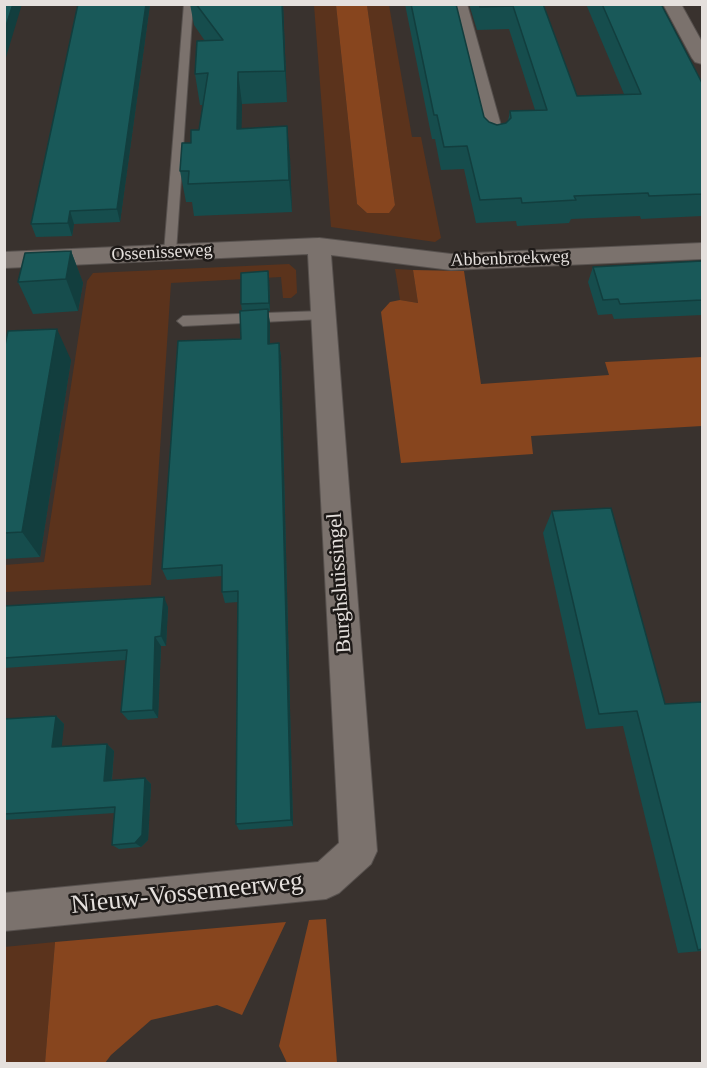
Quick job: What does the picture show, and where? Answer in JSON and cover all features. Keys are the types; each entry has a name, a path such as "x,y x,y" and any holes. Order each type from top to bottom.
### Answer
{"street":[{"path":"458,4 494,140"},
{"path":"672,4 702,58"},
{"name":"Ossenisseweg","path":"4,260 319,246"},
{"name":"Abbenbroekweg","path":"319,246 452,262 702,251"},
{"name":"Burghsluissingel","path":"319,246 358,851"},
{"name":"Nieuw-Vossemeerweg","path":"4,912 326,880 358,851"}],"lane":[{"path":"170,252 189,4"},
{"path":"183,321 322,315"}],"shaded area":[{"path":"314,5 336,5 357,204 367,213 395,205 367,5 389,5 412,137 421,137 441,238 435,242 331,227"},
{"path":"336,5 367,5 395,205 389,213 367,213 357,204"},
{"path":"289,264 296,270 297,293 291,298 283,298 281,277 171,283 151,585 5,592 4,565 44,562 87,281 93,273"},
{"path":"395,269 413,270 418,303 400,300"},
{"path":"413,270 464,271 481,384 609,375 605,362 702,357 702,426 531,436 533,454 401,463 381,312 390,302 400,300 418,303"},
{"path":"326,919 337,1063 287,1063 279,1046 309,920"},
{"path":"286,922 242,1015 217,1005 151,1020 105,1063 45,1063 55,942"},
{"path":"55,942 45,1063 5,1063 4,947"}],"building":[{"path":"4,4 13,4 4,32"},
{"path":"78,4 146,4 117,209 70,211 68,223 31,224"},
{"path":"196,4 282,4 285,71 238,72 237,129 287,126 289,180 188,184 189,171 180,171 182,143 191,143 191,130 199,130 208,73 195,74 197,41 223,40"},
{"path":"411,4 456,4 484,117 497,125 506,123 511,118 510,111 547,110 513,6 480,7 479,4 543,4 577,96 641,94 602,4 661,4 702,83 702,194 649,196 648,193 574,196 576,200 522,203 521,198 480,200 467,146 444,147 437,115 434,115"},
{"path":"71,251 66,279 18,282 25,253"},
{"path":"702,261 702,300 620,304 618,299 603,300 593,267"},
{"path":"268,271 269,303 241,304 241,273"},
{"path":"268,309 268,344 279,343 291,820 236,824 238,591 222,592 222,565 162,569 178,341 241,339 240,311"},
{"path":"57,329 22,532 4,533 4,350 8,331"},
{"path":"611,508 665,704 702,702 702,949 698,950 637,711 599,714 552,511"},
{"path":"164,597 161,636 155,637 153,710 121,712 127,650 4,658 4,606"},
{"path":"56,716 52,747 107,744 104,781 145,778 142,835 135,843 112,845 115,807 4,814 4,719"}]}
